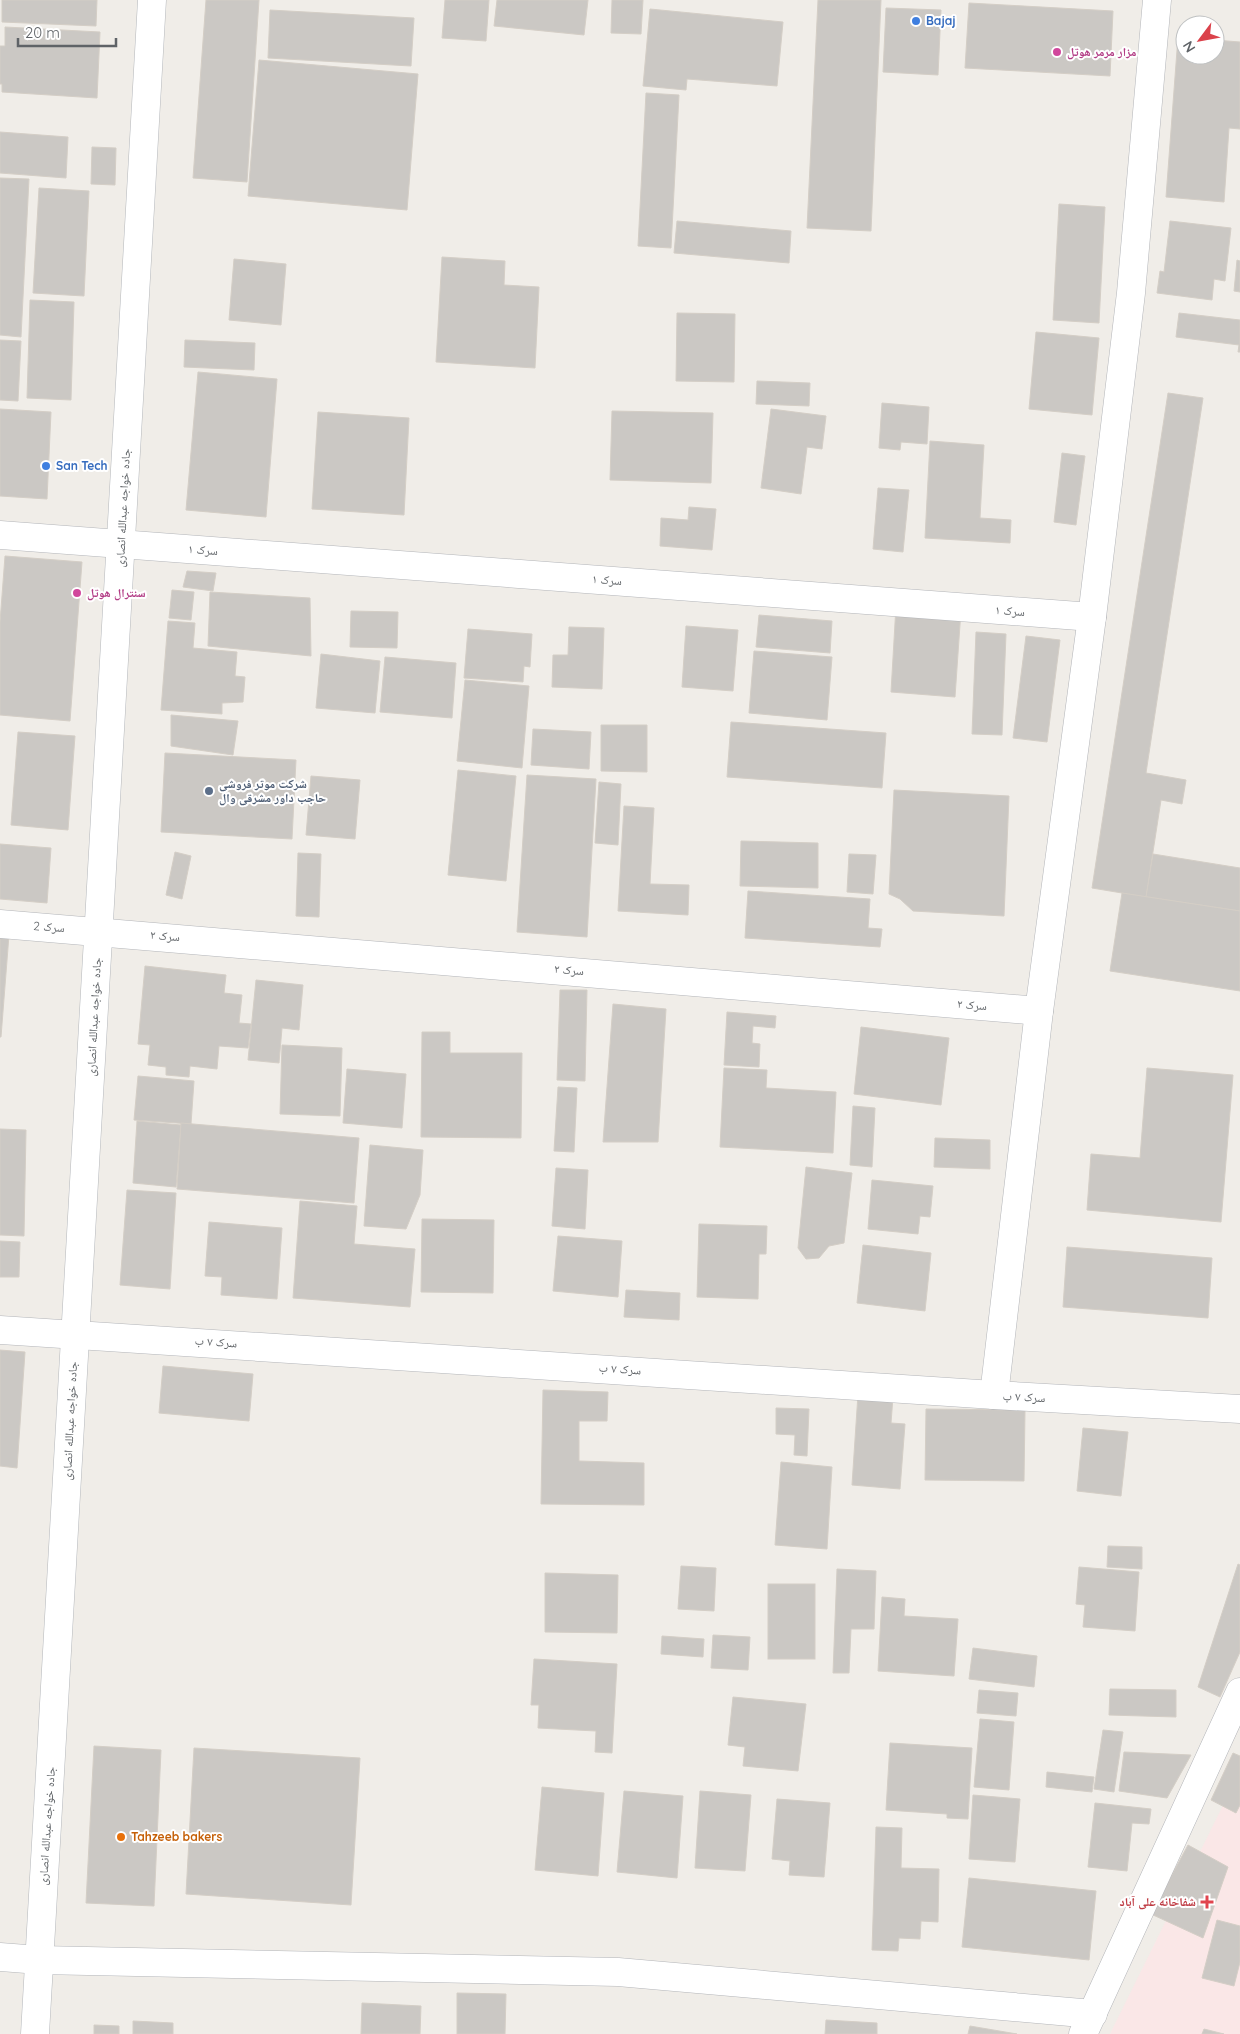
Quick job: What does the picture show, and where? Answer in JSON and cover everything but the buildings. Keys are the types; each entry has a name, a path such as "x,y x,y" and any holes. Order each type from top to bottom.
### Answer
{"street":[{"name":"جاده خواجه عبدالله انصاری","path":"35,2034 152,0"},
{"path":"994,1396 1039,1010 1092,617 1131,293 1157,0"},
{"name":"سرک ۱","path":"0,535 1092,617"},
{"name":"سرک 2","path":"0,924 99,930"},
{"name":"سرک ۲","path":"99,930 1039,1010"},
{"name":"سرک ۷ ب","path":"0,1330 76,1333 994,1396 1240,1409"},
{"path":"0,1957 39,1960 618,1972 1088,2024 1240,1692"}],"shaded area":[{"name":"شفاخانه علی آباد","path":"1240,1771 1240,2034 1110,2034"}],"place":[{"name":"Bajaj","path":"916,21"},
{"name":"مزار مرمر هوتل","path":"1057,52"},
{"name":"San Tech","path":"46,466"},
{"name":"سنترال هوتل","path":"77,593"},
{"name":"شرکت موتر فروشی حاجب داور مشرقی وال","path":"209,791"},
{"name":"Tahzeeb bakers","path":"121,1837"},
{"name":"شفاخانه علی آباد","path":"1207,1902"}]}
